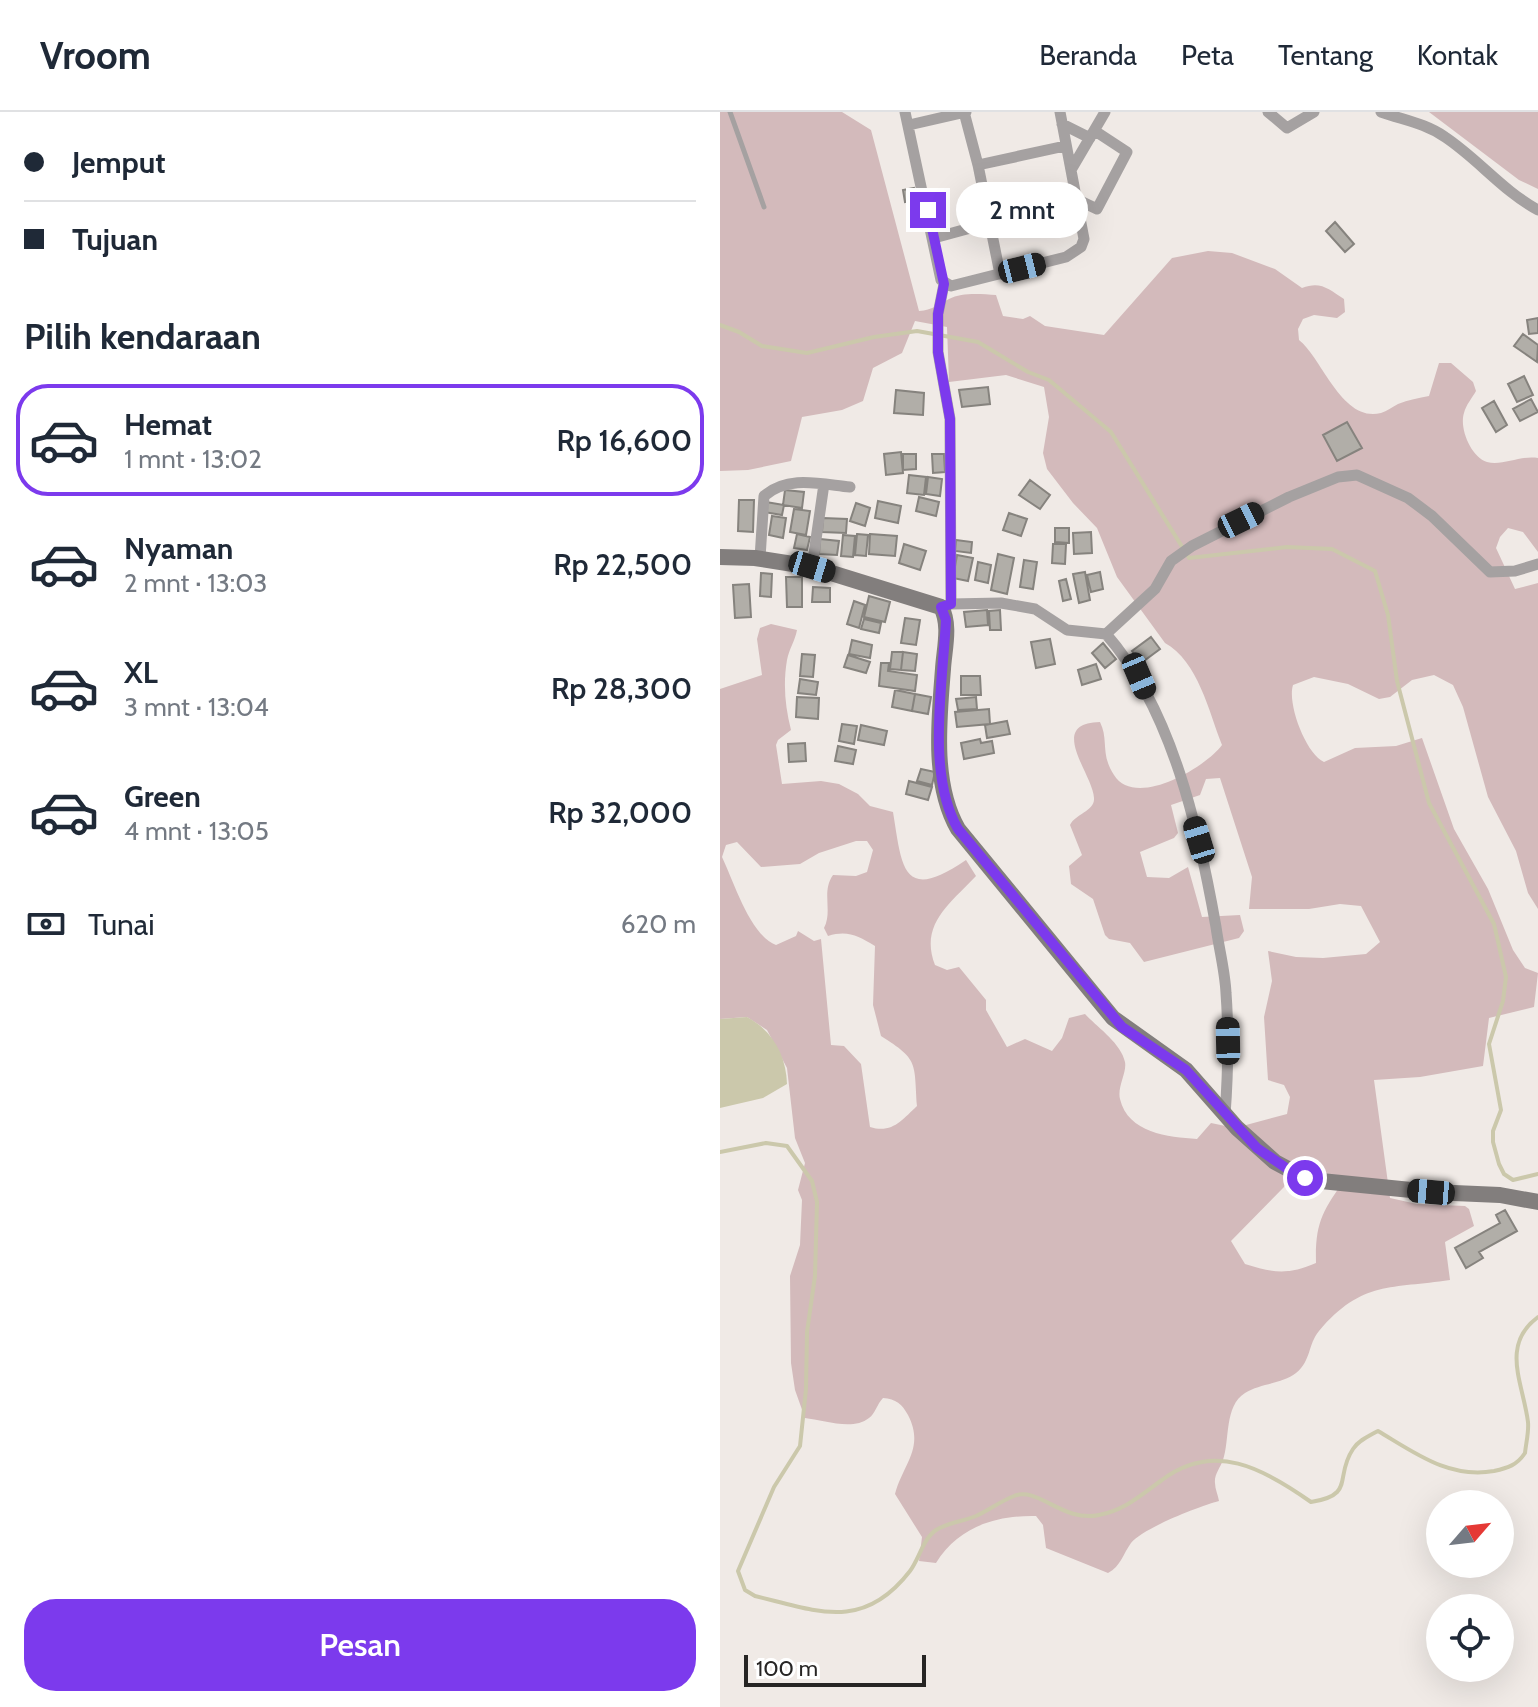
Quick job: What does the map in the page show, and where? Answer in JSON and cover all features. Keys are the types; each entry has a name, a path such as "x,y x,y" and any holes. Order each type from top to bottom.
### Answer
{"main road":[{"path":"720,557 760,558 812,567 946,606 942,782 949,813 958,829 1113,1018 1186,1070 1257,1148 1305,1178 1401,1190 1500,1195 1538,1202"}],"street":[{"path":"905,112 944,284 938,352 950,419 946,606 1001,603 1035,609 1075,633 1106,634 1155,589 1171,561 1192,546 1299,493 1338,477 1357,475 1408,498 1432,516 1490,572 1515,571 1538,564"},
{"path":"909,125 964,112 1000,274"},
{"path":"1071,170 1105,112"},
{"path":"1268,112 1287,128 1314,112"},
{"path":"1381,112 1423,125 1445,137 1516,199 1538,210"},
{"path":"934,238 1076,199 1097,209 1127,156 1126,150 1061,118"},
{"path":"944,284 969,284 1066,257 1081,247 1084,239 1061,118"},
{"path":"978,165 1065,146"},
{"path":"760,558 764,496 783,483 850,487"},
{"path":"812,567 824,484"},
{"path":"1106,634 1139,676 1175,764 1199,840 1226,990 1228,1066 1225,1115"}],"lane":[{"path":"730,112 764,207"}],"shaded area":[{"path":"720,112 842,112 871,130 919,311 960,295 996,295 1003,316 1023,319 1030,316 1045,326 1104,335 1172,258 1208,251 1232,253 1275,269 1302,288 1319,286 1344,299 1345,312 1337,318 1314,315 1303,319 1298,329 1299,340 1334,387 1355,408 1367,413 1381,413 1402,403 1429,396 1439,363 1451,363 1473,382 1476,391 1466,407 1463,426 1476,454 1493,463 1538,458 1538,552 1523,532 1508,528 1496,548 1515,589 1538,583 1538,909 1528,893 1516,851 1488,797 1463,707 1453,685 1434,675 1412,680 1390,697 1379,699 1348,684 1314,677 1293,685 1292,693 1295,716 1305,739 1324,762 1355,748 1396,746 1422,738 1454,829 1488,889 1513,950 1525,968 1538,973 1534,1007 1489,1018 1483,1066 1420,1077 1374,1080 1390,1198 1417,1204 1465,1206 1469,1209 1474,1226 1445,1242 1450,1280 1379,1290 1349,1303 1319,1331 1296,1373 1251,1390 1238,1399 1231,1415 1223,1460 1215,1477 1219,1501 1172,1518 1137,1537 1116,1567 1108,1573 1046,1548 1043,1525 1036,1516 1007,1518 979,1526 955,1540 936,1563 919,1561 922,1537 895,1494 911,1456 914,1437 913,1427 903,1408 895,1401 883,1398 871,1416 855,1424 805,1418 795,1390 791,1363 790,1276 800,1245 802,1200 798,1190 805,1163 795,1138 787,1068 767,1030 747,1017 720,1019 720,689 762,675 757,639 760,628 771,624 797,630 788,656 785,678 791,730 776,745 782,784 821,781 839,784 858,794 870,806 893,812 903,863 917,879 929,879 945,873 966,860 976,876 948,905 934,926 931,951 935,965 947,970 959,967 986,1000 986,1010 1007,1047 1025,1039 1052,1051 1062,1038 1069,1018 1085,1014 1123,1055 1125,1066 1119,1094 1124,1110 1140,1126 1151,1131 1197,1139 1211,1123 1235,1128 1287,1114 1290,1097 1284,1085 1268,1080 1264,1017 1272,981 1268,951 1296,957 1323,958 1366,954 1380,942 1361,906 1340,904 1309,909 1249,909 1252,877 1220,778 1206,779 1200,795 1171,805 1178,833 1174,838 1140,852 1147,877 1169,878 1188,867 1202,917 1240,915 1244,931 1239,938 1144,962 1130,943 1109,939 1105,935 1093,899 1071,884 1069,866 1082,855 1070,825 1091,806 1094,798 1076,751 1076,731 1084,725 1100,722 1107,760 1114,775 1124,784 1137,788 1153,787 1186,774 1222,745 1194,674 1176,651 1165,643 1117,577 1097,528 1047,469 1043,453 1049,417 1044,387 1006,375 949,382 947,327 915,321 902,353 873,368 863,401 842,410 802,417 791,461 748,470 720,471","holes":["856,841 867,841 873,850 867,872 856,876 833,875 828,888 828,915 824,928 828,936 853,935 875,946 873,1005 881,1036 902,1051 912,1064 917,1106 885,1129 870,1127 861,1064 844,1046 831,1045 821,939 814,941 798,931 796,936 776,945 767,939 751,919 722,857 726,845 737,842 761,867 800,864 819,853","1295,1166 1309,1173 1346,1178 1322,1217 1316,1263 1281,1271 1245,1264 1231,1241 1284,1187"]},
{"path":"1429,112 1538,112 1538,189 1519,180"},
{"path":"747,1017 764,1029 776,1045 784,1063 787,1084 763,1098 720,1108 720,1019"}],"building":[{"path":"914,188 917,200 905,202 903,190"},
{"path":"1335,222 1354,244 1345,252 1326,231"},
{"path":"1538,318 1538,333 1529,334 1527,320"},
{"path":"1523,334 1538,345 1537,362 1514,346"},
{"path":"1524,376 1533,395 1517,402 1508,384"},
{"path":"988,387 990,404 962,407 959,390"},
{"path":"896,390 924,393 923,415 894,413"},
{"path":"1531,399 1538,412 1520,421 1513,409"},
{"path":"1494,401 1507,425 1496,432 1482,408"},
{"path":"1347,422 1362,448 1337,461 1323,435"},
{"path":"901,452 903,473 886,475 884,454"},
{"path":"903,454 916,454 916,469 903,470"},
{"path":"932,454 944,454 945,472 933,473"},
{"path":"909,475 926,477 924,495 907,493"},
{"path":"928,477 942,479 940,496 926,494"},
{"path":"1030,480 1050,495 1040,509 1019,495"},
{"path":"785,490 804,492 802,508 783,505"},
{"path":"919,497 939,502 936,516 916,511"},
{"path":"739,500 754,500 753,532 738,531"},
{"path":"878,501 901,506 898,523 875,518"},
{"path":"766,502 784,505 782,515 764,512"},
{"path":"856,503 870,508 865,526 850,521"},
{"path":"794,509 810,511 806,535 790,532"},
{"path":"1009,513 1027,519 1021,536 1003,530"},
{"path":"772,516 786,518 783,538 769,535"},
{"path":"823,518 847,519 846,533 822,532"},
{"path":"1055,528 1069,528 1069,543 1055,542"},
{"path":"1091,532 1092,553 1074,554 1073,533"},
{"path":"797,534 810,537 807,550 794,548"},
{"path":"857,534 868,535 866,556 855,555"},
{"path":"870,534 897,536 895,556 869,554"},
{"path":"843,535 855,536 853,557 841,556"},
{"path":"820,539 839,541 837,555 819,554"},
{"path":"956,540 972,542 971,553 955,551"},
{"path":"904,544 926,551 920,570 899,563"},
{"path":"1053,544 1066,544 1065,564 1052,563"},
{"path":"998,554 1014,558 1007,594 991,590"},
{"path":"957,555 973,558 968,581 953,578"},
{"path":"1024,560 1037,562 1033,589 1020,587"},
{"path":"978,562 991,565 988,583 975,580"},
{"path":"1085,572 1090,600 1079,603 1073,574"},
{"path":"1100,572 1103,589 1091,592 1087,575"},
{"path":"761,573 772,574 771,597 760,596"},
{"path":"786,577 802,577 802,607 787,607"},
{"path":"1066,579 1071,599 1063,601 1059,581"},
{"path":"749,584 751,617 735,618 733,585"},
{"path":"813,587 830,588 830,602 812,602"},
{"path":"869,596 890,602 885,622 864,617"},
{"path":"854,601 865,605 859,628 847,624"},
{"path":"987,610 988,625 966,627 964,612"},
{"path":"1000,610 1001,630 990,630 989,611"},
{"path":"905,618 920,620 916,645 901,643"},
{"path":"864,619 881,623 879,633 861,629"},
{"path":"1151,637 1160,649 1141,663 1132,651"},
{"path":"1050,639 1055,664 1036,668 1031,642"},
{"path":"852,640 872,645 870,658 849,654"},
{"path":"1103,643 1116,659 1105,668 1092,653"},
{"path":"892,652 903,652 901,670 890,669"},
{"path":"903,652 917,654 915,671 901,670"},
{"path":"802,654 815,655 813,677 800,676"},
{"path":"848,655 870,662 866,673 844,667"},
{"path":"881,663 889,663 888,671 917,675 915,691 879,686"},
{"path":"1096,664 1101,679 1082,685 1078,670"},
{"path":"961,676 980,676 981,695 961,695"},
{"path":"800,679 818,682 816,695 798,693"},
{"path":"895,690 915,694 912,711 892,707"},
{"path":"915,694 931,697 928,714 912,711"},
{"path":"797,697 819,698 818,719 796,717"},
{"path":"976,697 977,709 958,710 956,699"},
{"path":"989,709 990,724 957,727 955,712"},
{"path":"1007,721 1010,734 987,738 985,725"},
{"path":"842,724 857,726 854,744 839,741"},
{"path":"861,725 887,731 884,745 858,740"},
{"path":"980,739 981,743 992,741 994,753 964,759 961,743"},
{"path":"805,743 806,761 789,762 788,744"},
{"path":"838,746 856,750 853,764 835,761"},
{"path":"921,769 935,772 932,785 917,781"},
{"path":"909,781 932,787 928,800 906,794"},
{"path":"1505,1210 1517,1231 1479,1252 1483,1258 1466,1268 1455,1248 1500,1223 1496,1215"}],"waterway":[{"path":"720,325 762,346 807,353 874,337 917,331 978,342 1028,372 1049,380 1111,432 1189,558 1287,547 1332,549 1375,571 1388,615 1397,681 1429,803 1494,924 1506,977 1503,1001 1489,1044 1501,1110 1493,1131 1493,1142 1504,1174 1513,1180 1538,1174"},
{"path":"720,1152 766,1143 787,1146 812,1181 817,1202 815,1276 807,1332 806,1389 800,1446 774,1487 738,1571 745,1590 755,1596 799,1607 838,1612 857,1610 875,1603 910,1571 936,1530 1023,1494 1074,1514 1099,1515 1125,1506 1181,1468 1200,1462 1219,1461 1256,1470 1311,1502 1325,1499 1339,1490 1353,1449 1378,1431 1447,1468 1478,1472 1508,1467 1525,1453 1528,1422 1517,1352 1526,1328 1538,1317"}],"route":[{"path":"928,210 944,284 938,314 938,352 950,419 951,604 941,607 946,620 942,675 942,782 949,813 958,829 1122,1027 1174,1060 1257,1148 1305,1178"}]}
